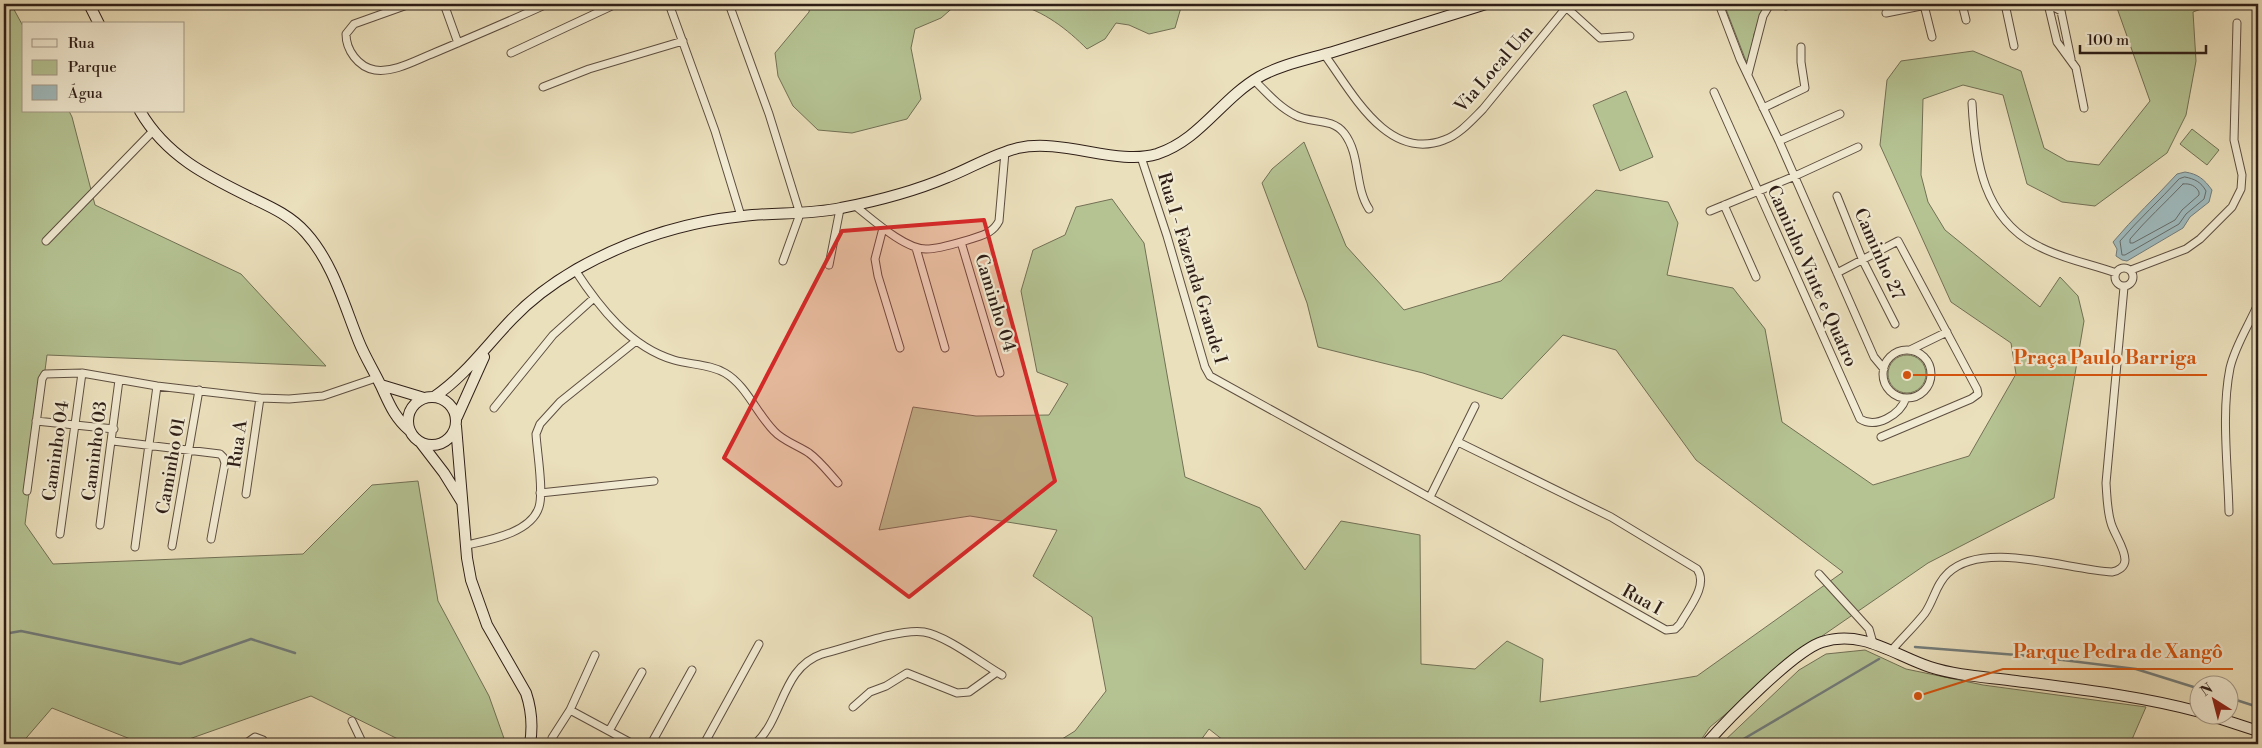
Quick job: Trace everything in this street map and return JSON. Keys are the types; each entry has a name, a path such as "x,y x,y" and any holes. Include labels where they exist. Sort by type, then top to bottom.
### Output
{"main road":[{"path":"89,4 98,22"},
{"path":"409,430 409,415 412,408 459,378 528,304 546,289 575,270 628,244 683,228 741,216 800,214 840,209 946,178 1005,152 1040,145 1141,157 1164,151 1185,140 1254,80 1276,69 1486,4"},
{"path":"141,112 153,131 178,157 195,169 282,213 306,233 317,248 336,283 360,344 391,410 421,443 444,473 463,504"},
{"path":"421,443 430,446 439,445 447,441 453,434 456,421 473,378 490,344"},
{"path":"379,382 449,403 456,421 466,544 471,580 487,625 526,693 530,706 533,730 530,744"},
{"path":"1706,744 1728,721 1808,648 1833,639 1852,638 1873,643 1930,667 1965,675 2162,702 2190,709"},
{"path":"2240,725 2258,731"}],"street":[{"path":"410,4 354,24 346,34 346,42 351,54 362,64 373,70 384,70 483,34 547,4"},
{"path":"444,4 458,43"},
{"path":"510,53 616,4"},
{"path":"669,4 715,131 741,216"},
{"path":"729,4 769,114 800,214 783,261"},
{"path":"1719,4 1740,59 1779,141 1874,357 1884,368 1886,385 1891,392 1906,398 1920,395 1927,388 1931,379 1931,369 1927,360 1920,354 1910,350"},
{"path":"1748,74 1763,16 1770,4"},
{"path":"1781,4 1786,6 1790,4"},
{"path":"1886,13 1928,4 1932,37"},
{"path":"1962,4 1966,20"},
{"path":"2005,4 2014,46"},
{"path":"2072,59 2057,42 2048,4 2056,6 2061,11 2084,108"},
{"path":"1568,6 1600,38 1630,36"},
{"name":"Via Local Um","path":"1324,54 1379,126 1397,139 1412,145 1428,144 1446,140 1468,124 1568,6"},
{"path":"2116,273 2123,268 2131,270 2186,249 2200,239 2232,207 2241,189 2242,175 2234,140 2237,23"},
{"path":"543,86 589,69 683,40"},
{"path":"1763,108 1804,90 1806,85 1801,62 1801,47"},
{"path":"1254,80 1281,107 1297,117 1337,125 1346,135 1355,155 1360,190 1369,209"},
{"name":"Caminho Vinte e Quatro","path":"1714,92 1860,419 1872,423 1886,419 1899,410 1906,398"},
{"path":"1972,103 1981,175 1988,194 1999,214 2018,234 2040,248 2116,273"},
{"path":"1779,141 1840,114"},
{"path":"46,241 153,131"},
{"path":"1710,211 1858,147"},
{"path":"854,205 883,228 916,248 932,249 988,233 996,227 999,221 1005,152"},
{"name":"Rua I - Fazenda Grande I","path":"1141,157 1207,372 1215,380 1325,440"},
{"name":"Caminho 27","path":"1838,196 1863,261 1895,324"},
{"path":"1724,206 1756,277"},
{"path":"829,265 840,209"},
{"path":"883,228 875,259 878,276 900,348"},
{"path":"1837,273 1898,241 1975,384 1978,394 1962,403 1882,437"},
{"name":"Caminho 04","path":"961,242 1000,373"},
{"path":"916,248 945,348"},
{"path":"575,270 594,298 636,341 661,356 710,367 727,374 747,395 775,433 811,454 838,483"},
{"path":"2124,286 2132,282 2134,276 2131,270"},
{"path":"2116,273 2116,282 2124,286"},
{"path":"1892,650 1926,611 1942,580 1949,572 1968,561 2005,558 2112,572 2118,571 2124,564 2125,558 2113,530 2108,512 2106,483 2124,286"},
{"path":"494,408 553,335 594,298"},
{"path":"2229,512 2227,411 2229,376 2235,352 2258,304"},
{"path":"1884,368 1891,357 1897,353 1910,350 1947,332"},
{"path":"466,544 503,536 529,520 539,508 540,493 536,434 540,424 560,402 636,341"},
{"path":"27,491 42,376 45,374 82,373 157,386 260,398 289,399 323,396 379,382"},
{"name":"Caminho 04","path":"60,534 82,373"},
{"name":"Caminho 03","path":"100,525 119,380"},
{"path":"136,547 157,386"},
{"name":"Caminho 01","path":"172,546 198,390"},
{"name":"Rua A","path":"246,494 260,398"},
{"path":"1430,497 1475,406"},
{"path":"36,421 114,429"},
{"name":"Rua I","path":"1325,440 1666,630 1675,629 1680,624 1702,584 1702,579 1697,569 1611,517 1458,442"},
{"path":"112,441 220,454 225,460 211,539"},
{"path":"540,493 654,481"},
{"path":"1819,574 1869,629 1873,643"},
{"path":"755,744 764,733 796,672 807,662 822,654 914,631 939,637 999,674 969,692 957,694 907,673 886,686 870,692 853,708"},
{"path":"704,744 759,644"},
{"path":"552,738 570,710 595,656"},
{"path":"651,744 692,670"},
{"path":"609,731 642,672"},
{"path":"570,710 633,744"},
{"path":"352,721 363,744"},
{"path":"246,744 255,737 263,740 266,744"}],"highlighted area":[{"path":"984,220 1055,481 909,597 724,458 842,231"}],"green space":[{"path":"4,4 11,4 22,24 22,112 70,112 95,205 241,274 326,366 47,355 25,524 53,564 303,554 372,485 418,481 438,601 489,696 506,744 408,744 311,696 175,744 143,744 52,708 21,744 4,744"},
{"path":"810,4 957,4 941,18 915,29 911,48 921,99 907,119 852,133 818,130 793,106 778,76 775,53 809,12"},
{"path":"1016,4 1182,4 1175,28 1149,34 1129,25 1116,23 1105,39 1087,49 1045,16"},
{"path":"1724,4 1767,4 1754,34 1750,61 1746,61"},
{"path":"2119,4 2215,4 2193,12 2196,61 2186,115 2167,153 2095,206 2062,202 2027,184 2003,95 1963,85 1923,99 1921,175 1928,202 1945,230 2040,307 2060,277 2078,296 2084,321 2054,498 1928,563 1809,645 1710,727 1698,744 1228,744 1209,729 1198,744 1054,744 1075,731 1106,691 1092,617 1033,576 1057,530 970,516 879,530 913,407 976,416 1049,415 1068,384 1037,372 1021,291 1033,250 1065,235 1076,207 1112,199 1144,243 1185,477 1260,508 1305,570 1341,521 1420,535 1421,664 1475,669 1507,641 1543,659 1540,702 1697,676 1843,572 1696,460 1616,350 1563,335 1502,399 1423,373 1318,347 1307,303 1262,183 1272,169 1304,142 1346,246 1404,310 1501,281 1596,190 1668,202 1678,223 1667,275 1733,288 1765,329 1782,422 1873,485 1969,456 2016,374 2011,343 1951,302 1880,145 1887,80 1901,61 1973,51 2021,71 2044,148 2067,161 2099,165 2150,101 2117,8"},
{"path":"1626,91 1653,157 1620,171 1593,105"},
{"path":"2192,129 2219,150 2207,165 2180,144"},
{"path":"1907,355 1921,360 1926,374 1921,388 1907,393 1893,388 1888,374 1893,360"},
{"path":"1865,650 1906,669 1983,685 2146,707 2130,744 1721,744 1799,670 1826,654"}],"water":[{"path":"2185,172 2194,174 2209,186 2212,190 2209,202 2190,217 2183,228 2127,261 2116,256 2117,249 2113,242 2177,174"}],"waterway":[{"path":"4,634 21,631 180,664 251,639 295,653"},
{"path":"1915,647 2030,656 2136,669 2190,686"},
{"path":"1735,744 1879,659"},
{"path":"2240,701 2258,707"}],"place":[{"name":"Praça Paulo Barriga","path":"1907,375"},
{"name":"Parque Pedra de Xangô","path":"1918,696"}]}
